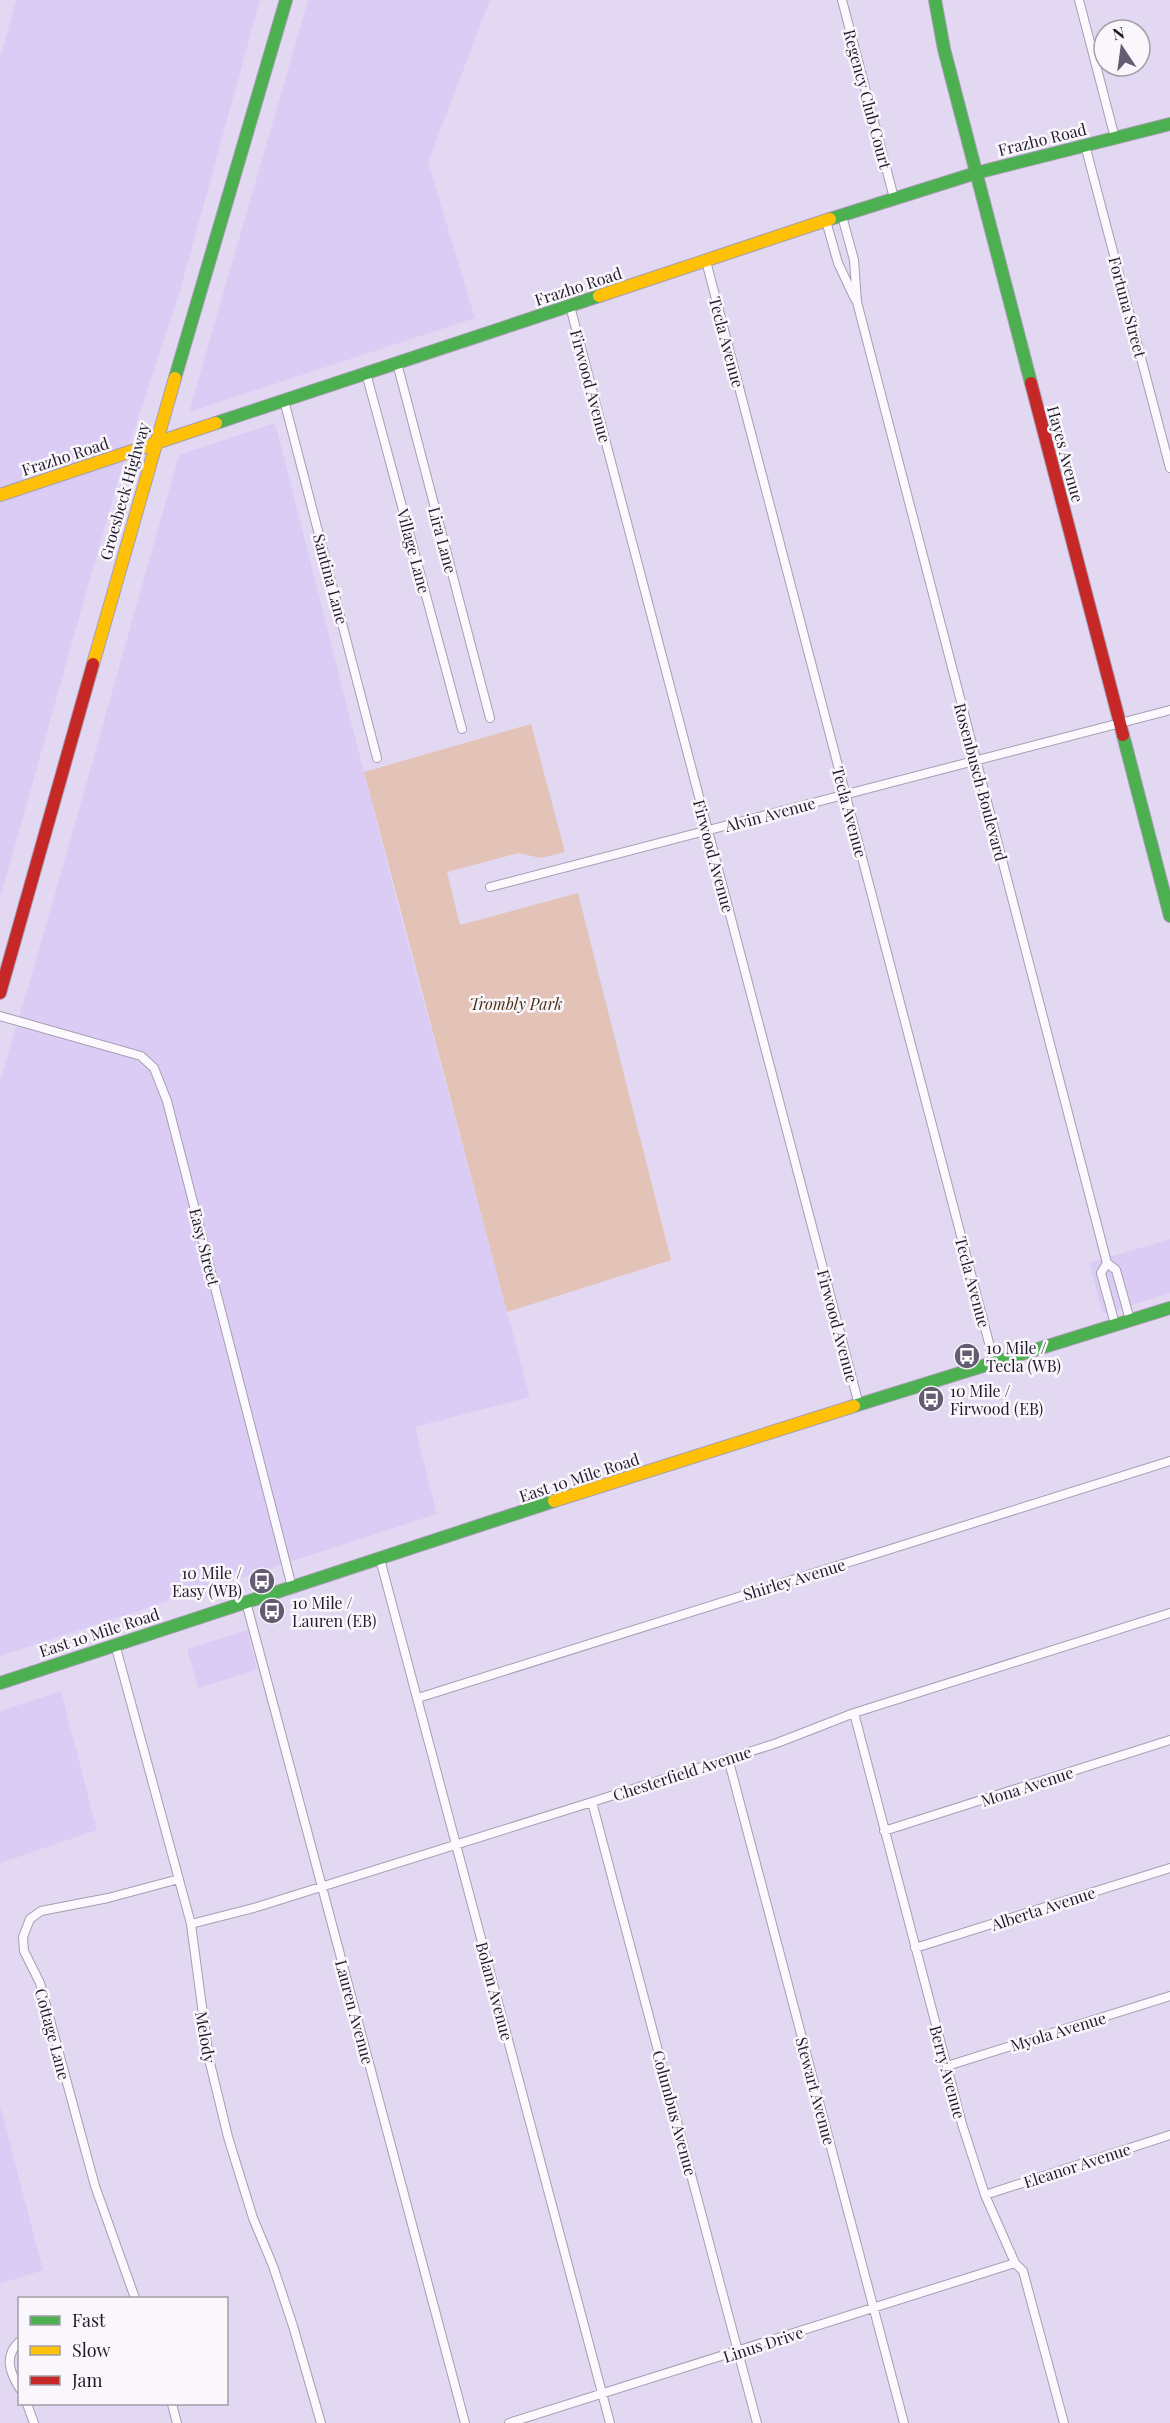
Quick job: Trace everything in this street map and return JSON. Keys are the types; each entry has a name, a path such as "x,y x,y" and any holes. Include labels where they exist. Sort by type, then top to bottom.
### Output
{"main road":[{"name":"Groesbeck Highway","path":"0,993 155,444 286,0"},
{"name":"Hayes Avenue","path":"935,0 944,49 975,173 1170,916"},
{"name":"Frazho Road","path":"0,495 894,198 975,173 1170,124"},
{"name":"East 10 Mile Road","path":"0,1683 859,1405 1170,1308"}],"street":[{"name":"Regency Club Court","path":"842,0 894,198"},
{"path":"1079,0 1115,138"},
{"name":"Fortuna Street","path":"1085,145 1170,468"},
{"name":"Rosenbusch Boulevard","path":"842,216 854,260 856,302 975,759 1107,1263 1116,1270 1130,1320"},
{"name":"Rosenbusch Boulevard","path":"826,221 837,264 856,302"},
{"name":"Tecla Avenue","path":"706,261 994,1362"},
{"name":"Firwood Avenue","path":"570,306 859,1405"},
{"name":"Lira Lane","path":"397,363 490,718"},
{"name":"Village Lane","path":"366,373 462,729"},
{"name":"Santina Lane","path":"284,400 377,758"},
{"name":"Alvin Avenue","path":"490,887 1170,710"},
{"name":"Easy Street","path":"0,1016 141,1056 154,1068 167,1101 193,1198 292,1587"},
{"name":"Rosenbusch Boulevard","path":"1107,1263 1101,1273 1115,1324"},
{"name":"Shirley Avenue","path":"418,1698 1170,1461"},
{"name":"Bolam Avenue","path":"380,1559 610,2423"},
{"name":"Lauren Avenue","path":"246,1602 465,2423"},
{"name":"Chesterfield Avenue","path":"191,1924 257,1907 592,1802 786,1739 854,1713 1170,1613"},
{"name":"Melody","path":"115,1644 191,1924 209,2059 228,2137 253,2218 294,2326 321,2423"},
{"name":"Berry Avenue","path":"854,1713 962,2124 985,2195 1015,2263 1023,2271 1064,2423"},
{"name":"Mona Avenue","path":"884,1831 1170,1740"},
{"name":"Stewart Avenue","path":"728,1758 904,2423"},
{"name":"Columbus Avenue","path":"592,1802 758,2423"},
{"name":"Alberta Avenue","path":"915,1948 1170,1868"},
{"name":"Cottage Lane","path":"135,2297 100,2205 40,1983 24,1951 23,1937 30,1918 41,1911 108,1898 179,1879"},
{"name":"Myola Avenue","path":"947,2066 1170,1996"},
{"name":"Eleanor Avenue","path":"985,2195 1170,2135"},
{"name":"Linus Drive","path":"510,2423 1015,2263"},
{"path":"18,2343 12,2349 9,2358 10,2372 18,2386"},
{"path":"28,2405 34,2423"},
{"path":"172,2405 177,2423"}],"shaded area":[{"path":"16,0 260,0 180,291 121,470 0,898 0,58"},
{"path":"308,0 490,0 428,162 475,318 189,412"},
{"path":"275,423 399,910 530,1397 415,1427 437,1514 0,1656 0,1081 179,455"},
{"path":"1170,1239 1170,1293 1103,1314 1089,1263"},
{"path":"248,1630 257,1670 198,1688 187,1649"},
{"path":"61,1691 97,1830 0,1863 0,1711"},
{"path":"0,2105 43,2270 0,2284"}],"green space":[{"name":"Trombly Park","path":"531,724 565,852 541,858 518,853 447,872 460,925 578,893 671,1260 507,1312 364,772"}],"traffic: fast":[{"path":"175,378 286,0"},
{"path":"935,0 944,49 1031,383"},
{"path":"830,219 976,173 1170,124"},
{"path":"216,423 599,296"},
{"path":"1123,735 1170,916"},
{"path":"854,1406 1170,1308"},
{"path":"0,1683 554,1501"}],"traffic: slow":[{"path":"599,296 830,219"},
{"path":"93,664 175,378"},
{"path":"0,495 216,423"},
{"path":"554,1501 854,1406"}],"traffic: jam":[{"path":"1031,383 1123,735"},
{"path":"0,993 93,664"}],"place":[{"name":"10 Mile / Tecla (WB)","path":"967,1356"},
{"name":"10 Mile / Firwood (EB)","path":"931,1399"},
{"name":"10 Mile / Easy (WB)","path":"262,1581"},
{"name":"10 Mile / Lauren (EB)","path":"272,1611"}]}
